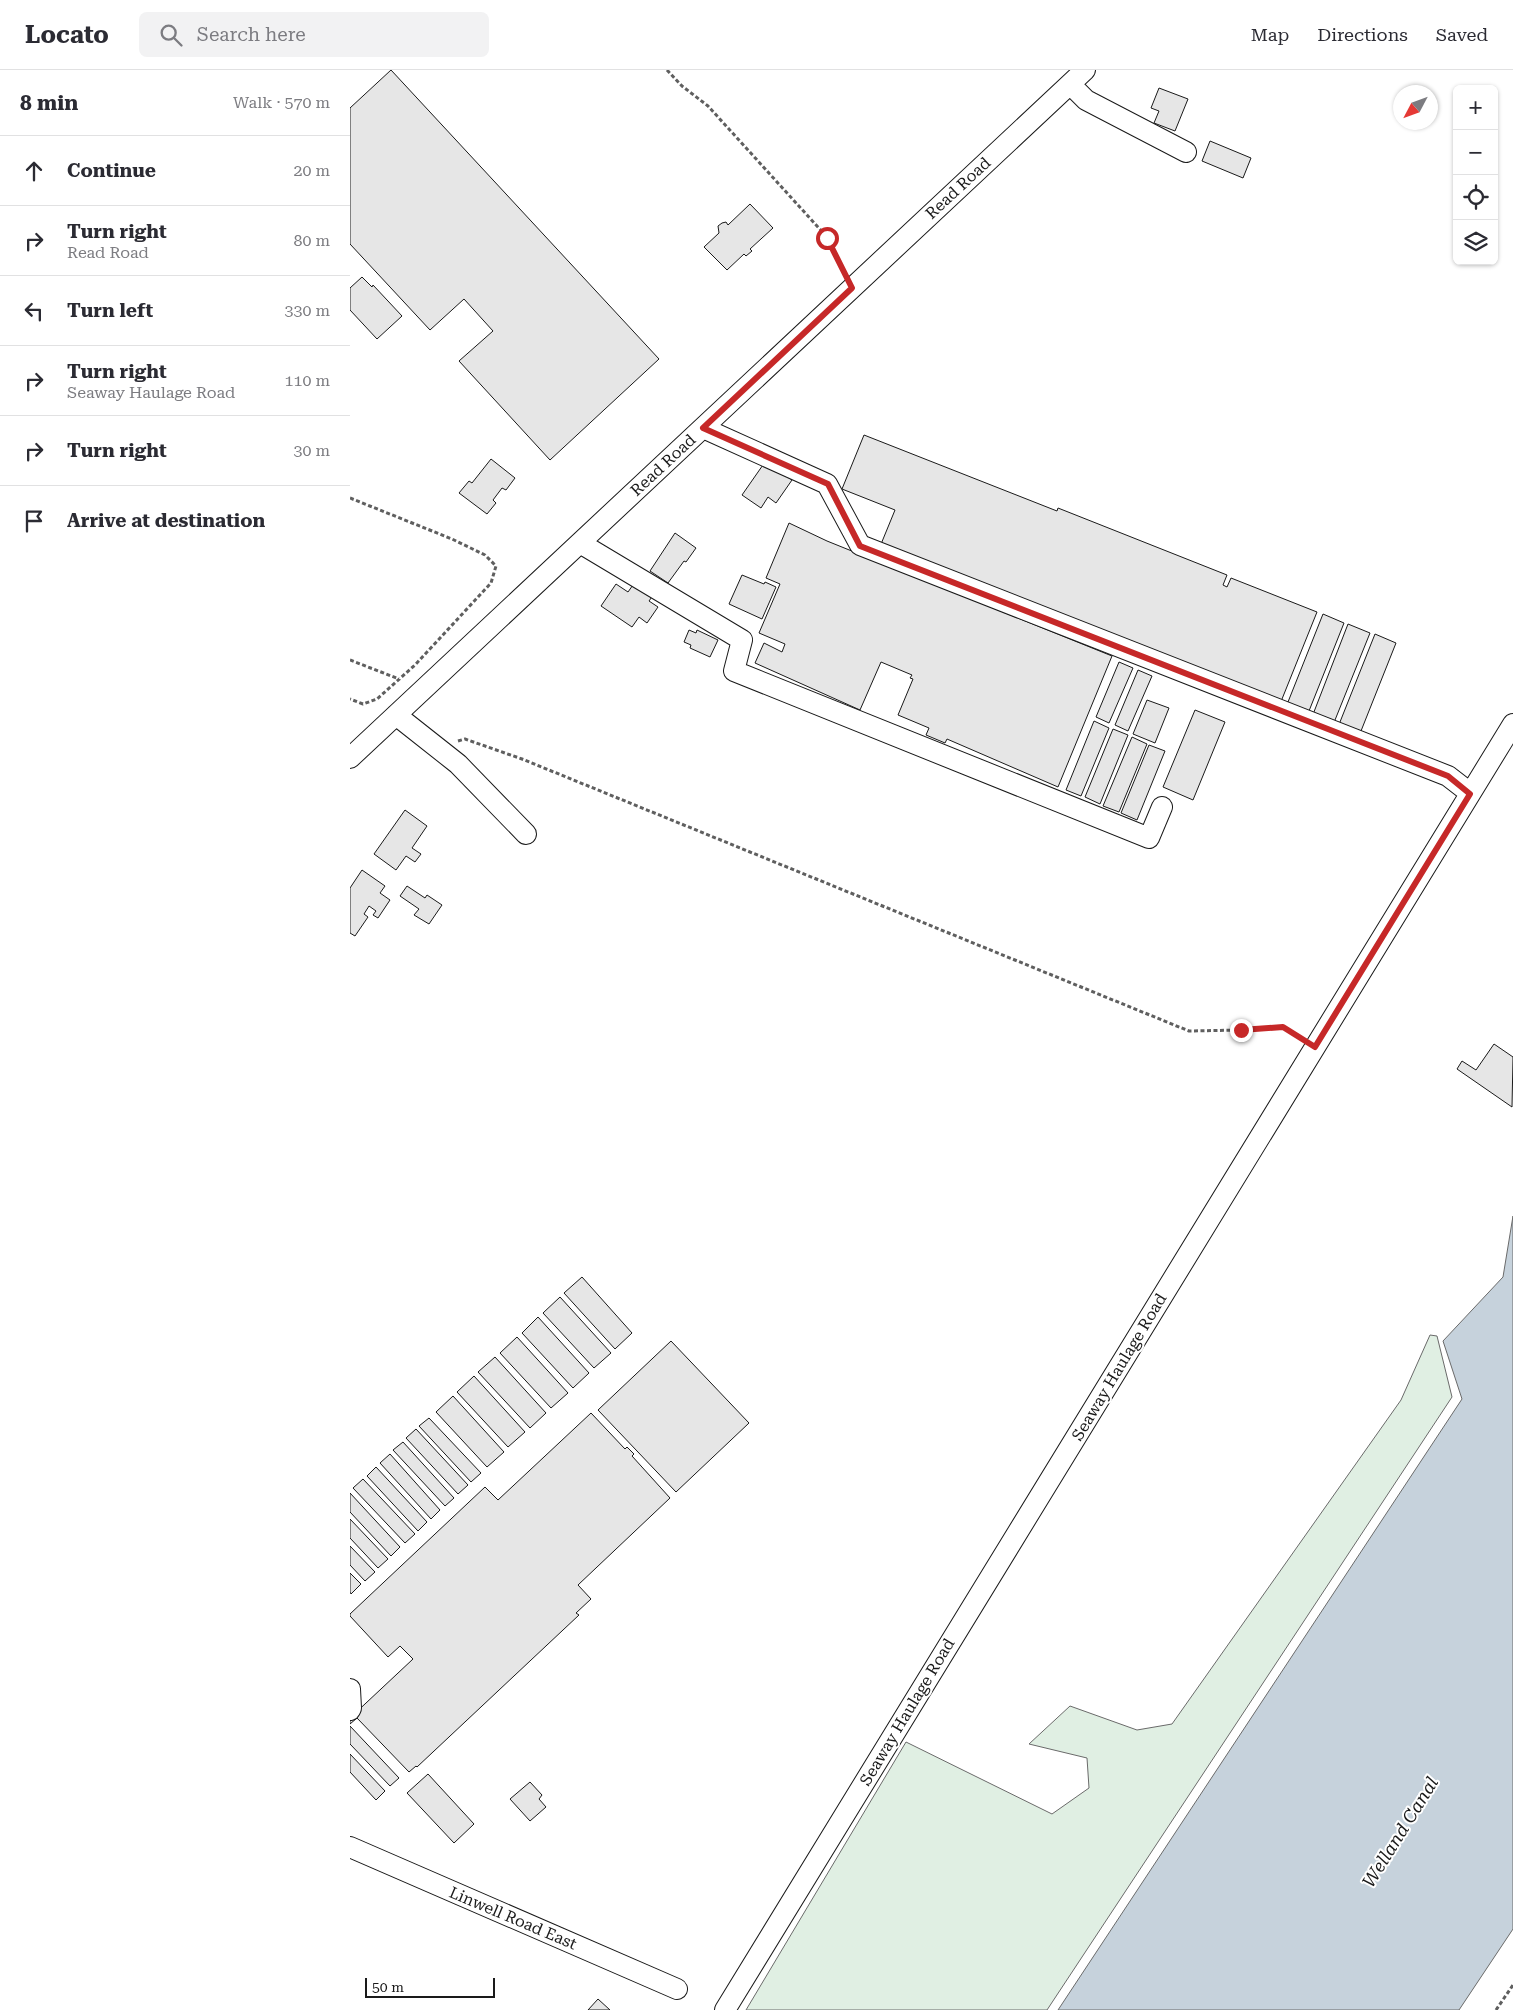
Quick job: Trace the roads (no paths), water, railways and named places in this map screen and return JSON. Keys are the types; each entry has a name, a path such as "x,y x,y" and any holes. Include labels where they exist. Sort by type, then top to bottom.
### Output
{"street":[{"name":"Read Road","path":"350,758 1085,70"},
{"path":"1070,84 1086,100 1186,152"},
{"path":"703,428 828,484 860,546 1448,776 1470,794"},
{"path":"580,543 742,640 734,671 1149,838 1162,807"},
{"path":"396,715 458,764 526,834"},
{"name":"Seaway Haulage Road","path":"726,2010 1513,724"},
{"path":"350,1689 350,1710"},
{"name":"Linwell Road East","path":"350,1847 676,1989"}],"water":[{"name":"Welland Canal","path":"1513,1216 1513,1929 1459,2010 1058,2010 1462,1399 1443,1341 1503,1277"}]}
